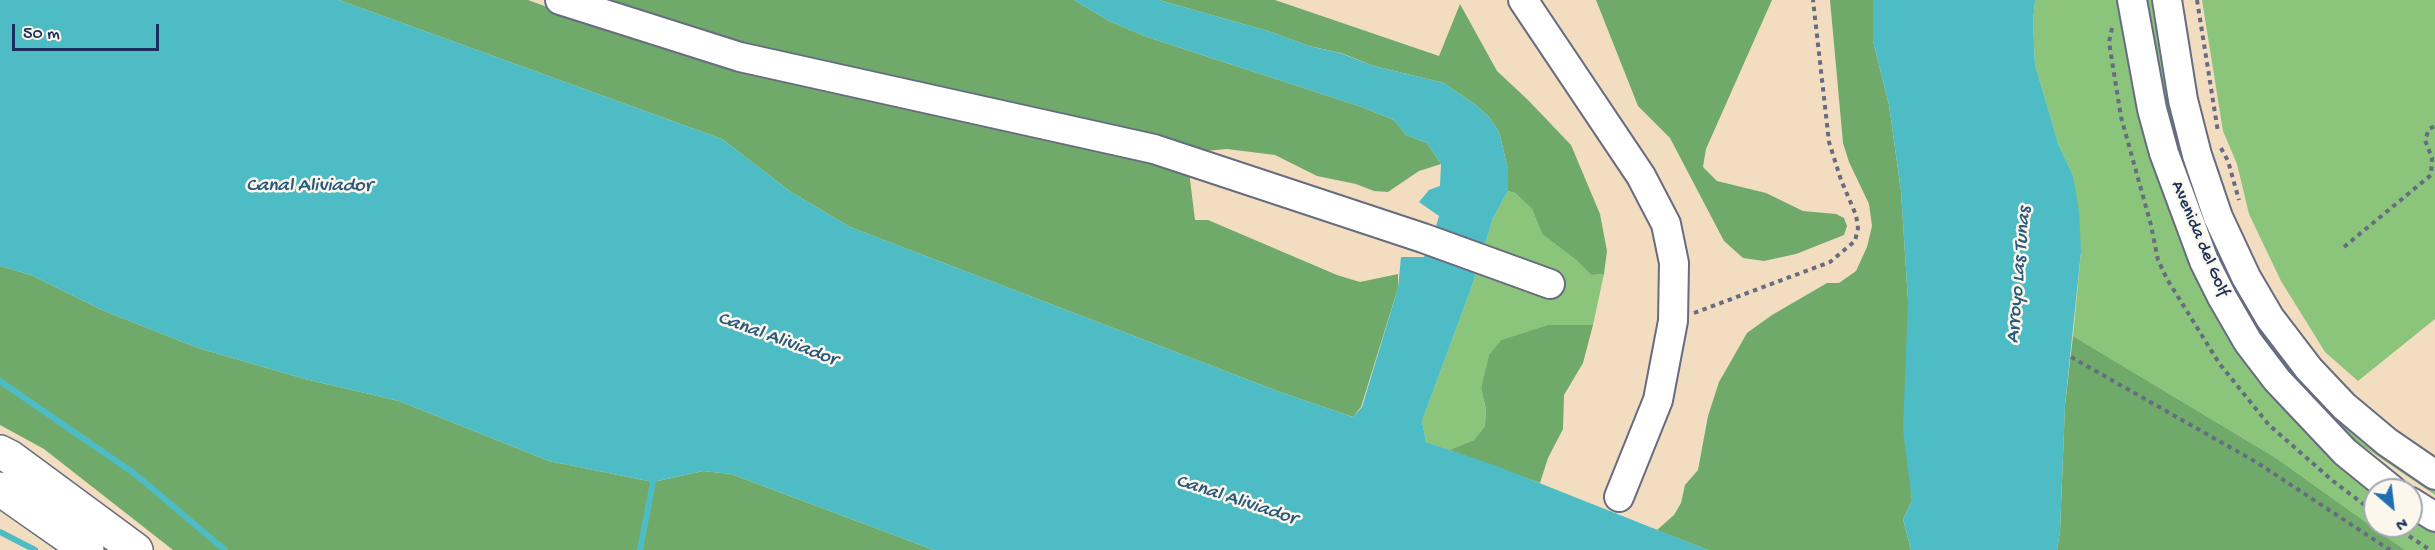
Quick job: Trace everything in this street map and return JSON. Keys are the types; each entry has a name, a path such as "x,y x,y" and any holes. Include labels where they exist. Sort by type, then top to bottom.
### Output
{"main road":[{"path":"0,452 136,550"},
{"path":"0,489 87,550"}],"street":[{"path":"560,0 740,57 1154,149 1423,238 1550,284"},
{"path":"1523,0 1641,176 1666,224 1674,263 1673,321 1658,400 1619,497"},
{"name":"Avenida del Golf","path":"2132,0 2152,108 2163,153 2204,261 2222,297 2248,342 2283,388 2345,452 2377,478"},
{"name":"Avenida del Golf","path":"2167,0 2183,100 2197,154 2218,217 2246,277 2277,326 2309,369 2344,406 2387,442 2435,475"},
{"path":"2171,30 2176,0"}],"path":[{"path":"1673,321 1830,262 1855,241 1858,228 1856,215 1841,180 1829,142 1813,0"},
{"path":"2197,0 2218,134"},
{"path":"2344,247 2432,175 2432,158 2425,140 2429,129 2435,126"},
{"path":"2220,145 2228,161 2240,203"},
{"path":"2071,357 2256,462 2390,550"},
{"path":"2412,538 2430,550"}],"green space":[{"path":"339,0 528,0 550,8 1189,171 1195,220 1208,220 1337,275 1360,282 1398,274 1398,288 1361,407 1353,417 1280,392 850,227 791,192 722,139"},
{"path":"588,0 1074,0 1109,21 1147,37 1362,107 1394,120 1406,135 1427,143 1441,164 1419,171 1388,192 1374,191 1356,184 1317,176 1275,155 1227,149 1205,151 735,46"},
{"path":"1159,0 1275,0 1439,56 1460,4 1497,71 1571,145 1600,214 1607,251 1604,274 1591,275 1576,260 1542,234 1532,209 1515,193 1508,191 1508,169 1499,132 1489,117 1476,105 1444,83 1374,66 1341,53 1309,46 1268,31"},
{"path":"1596,0 1772,0 1706,149 1703,167 1717,181 1766,193 1803,211 1836,214 1844,218 1847,226 1844,235 1796,254 1764,261 1743,258 1724,241 1670,138 1638,106"},
{"path":"1830,0 1873,0 1873,41 1889,105 1901,191 1908,300 1909,466 1912,501 1903,519 1911,550 1708,550 1657,530 1674,515 1681,503 1685,485 1698,470 1708,416 1719,382 1747,333 1772,315 1827,283 1839,283 1856,271 1867,247 1872,226 1869,204 1849,162 1843,143"},
{"path":"2035,0 2120,0 2197,267 2365,478 2363,478 2363,520 2276,458 2073,336 2081,252 2073,175 2059,146 2035,65 2033,23"},
{"path":"2147,0 2151,0 2165,76 2234,270 2435,483 2435,495 2423,487 2423,478 2410,478 2354,440 2315,403 2264,339 2227,276 2196,210 2153,79 2153,27"},
{"path":"2202,0 2435,0 2435,319 2358,381 2325,352 2281,281 2249,214 2237,164 2223,131"},
{"path":"1508,191 1515,193 1532,209 1542,234 1576,260 1591,275 1604,274 1593,325 1547,325 1501,340 1489,356 1481,388 1486,409 1485,426 1474,440 1449,450 1426,442 1422,421 1472,286 1493,218"},
{"path":"0,266 31,275 102,310 198,348 305,379 399,401 549,461 653,482 703,471 731,474 934,550 173,550 44,449 0,425"},
{"path":"1547,325 1593,325 1583,363 1564,395 1563,429 1548,458 1540,483 1449,450 1474,440 1485,426 1486,409 1481,388 1489,355 1501,340"},
{"path":"2073,336 2276,458 2363,520 2363,538 2388,538 2405,550 2057,550 2060,531 2065,405"},
{"path":"2423,516 2435,524 2435,550 2405,550 2388,538 2423,538"}],"water":[{"name":"Canal Aliviador","path":"0,0 339,0 722,139 791,192 850,227 1280,392 1353,417 1362,407 1398,288 1401,257 1424,257 1439,216 1419,202 1429,190 1440,186 1441,164 1427,143 1406,135 1394,120 1362,107 1147,37 1109,21 1074,0 1159,0 1268,31 1309,46 1340,53 1374,66 1444,83 1476,105 1489,117 1499,132 1508,169 1508,191 1493,218 1472,286 1422,421 1426,442 1494,465 1708,550 934,550 731,474 703,471 653,482 549,461 399,401 305,379 198,348 102,310 31,275 0,266"},
{"name":"Arroyo Las Tunas","path":"1873,0 2035,0 2033,23 2035,65 2059,146 2073,175 2079,212 2081,252 2065,405 2060,531 2057,550 1911,550 1903,519 1912,501 1903,430 1908,300 1901,191 1889,105 1873,41"}],"waterway":[{"path":"0,381 135,474 225,550"},
{"path":"640,550 653,482"},
{"path":"0,532 35,550"}]}
